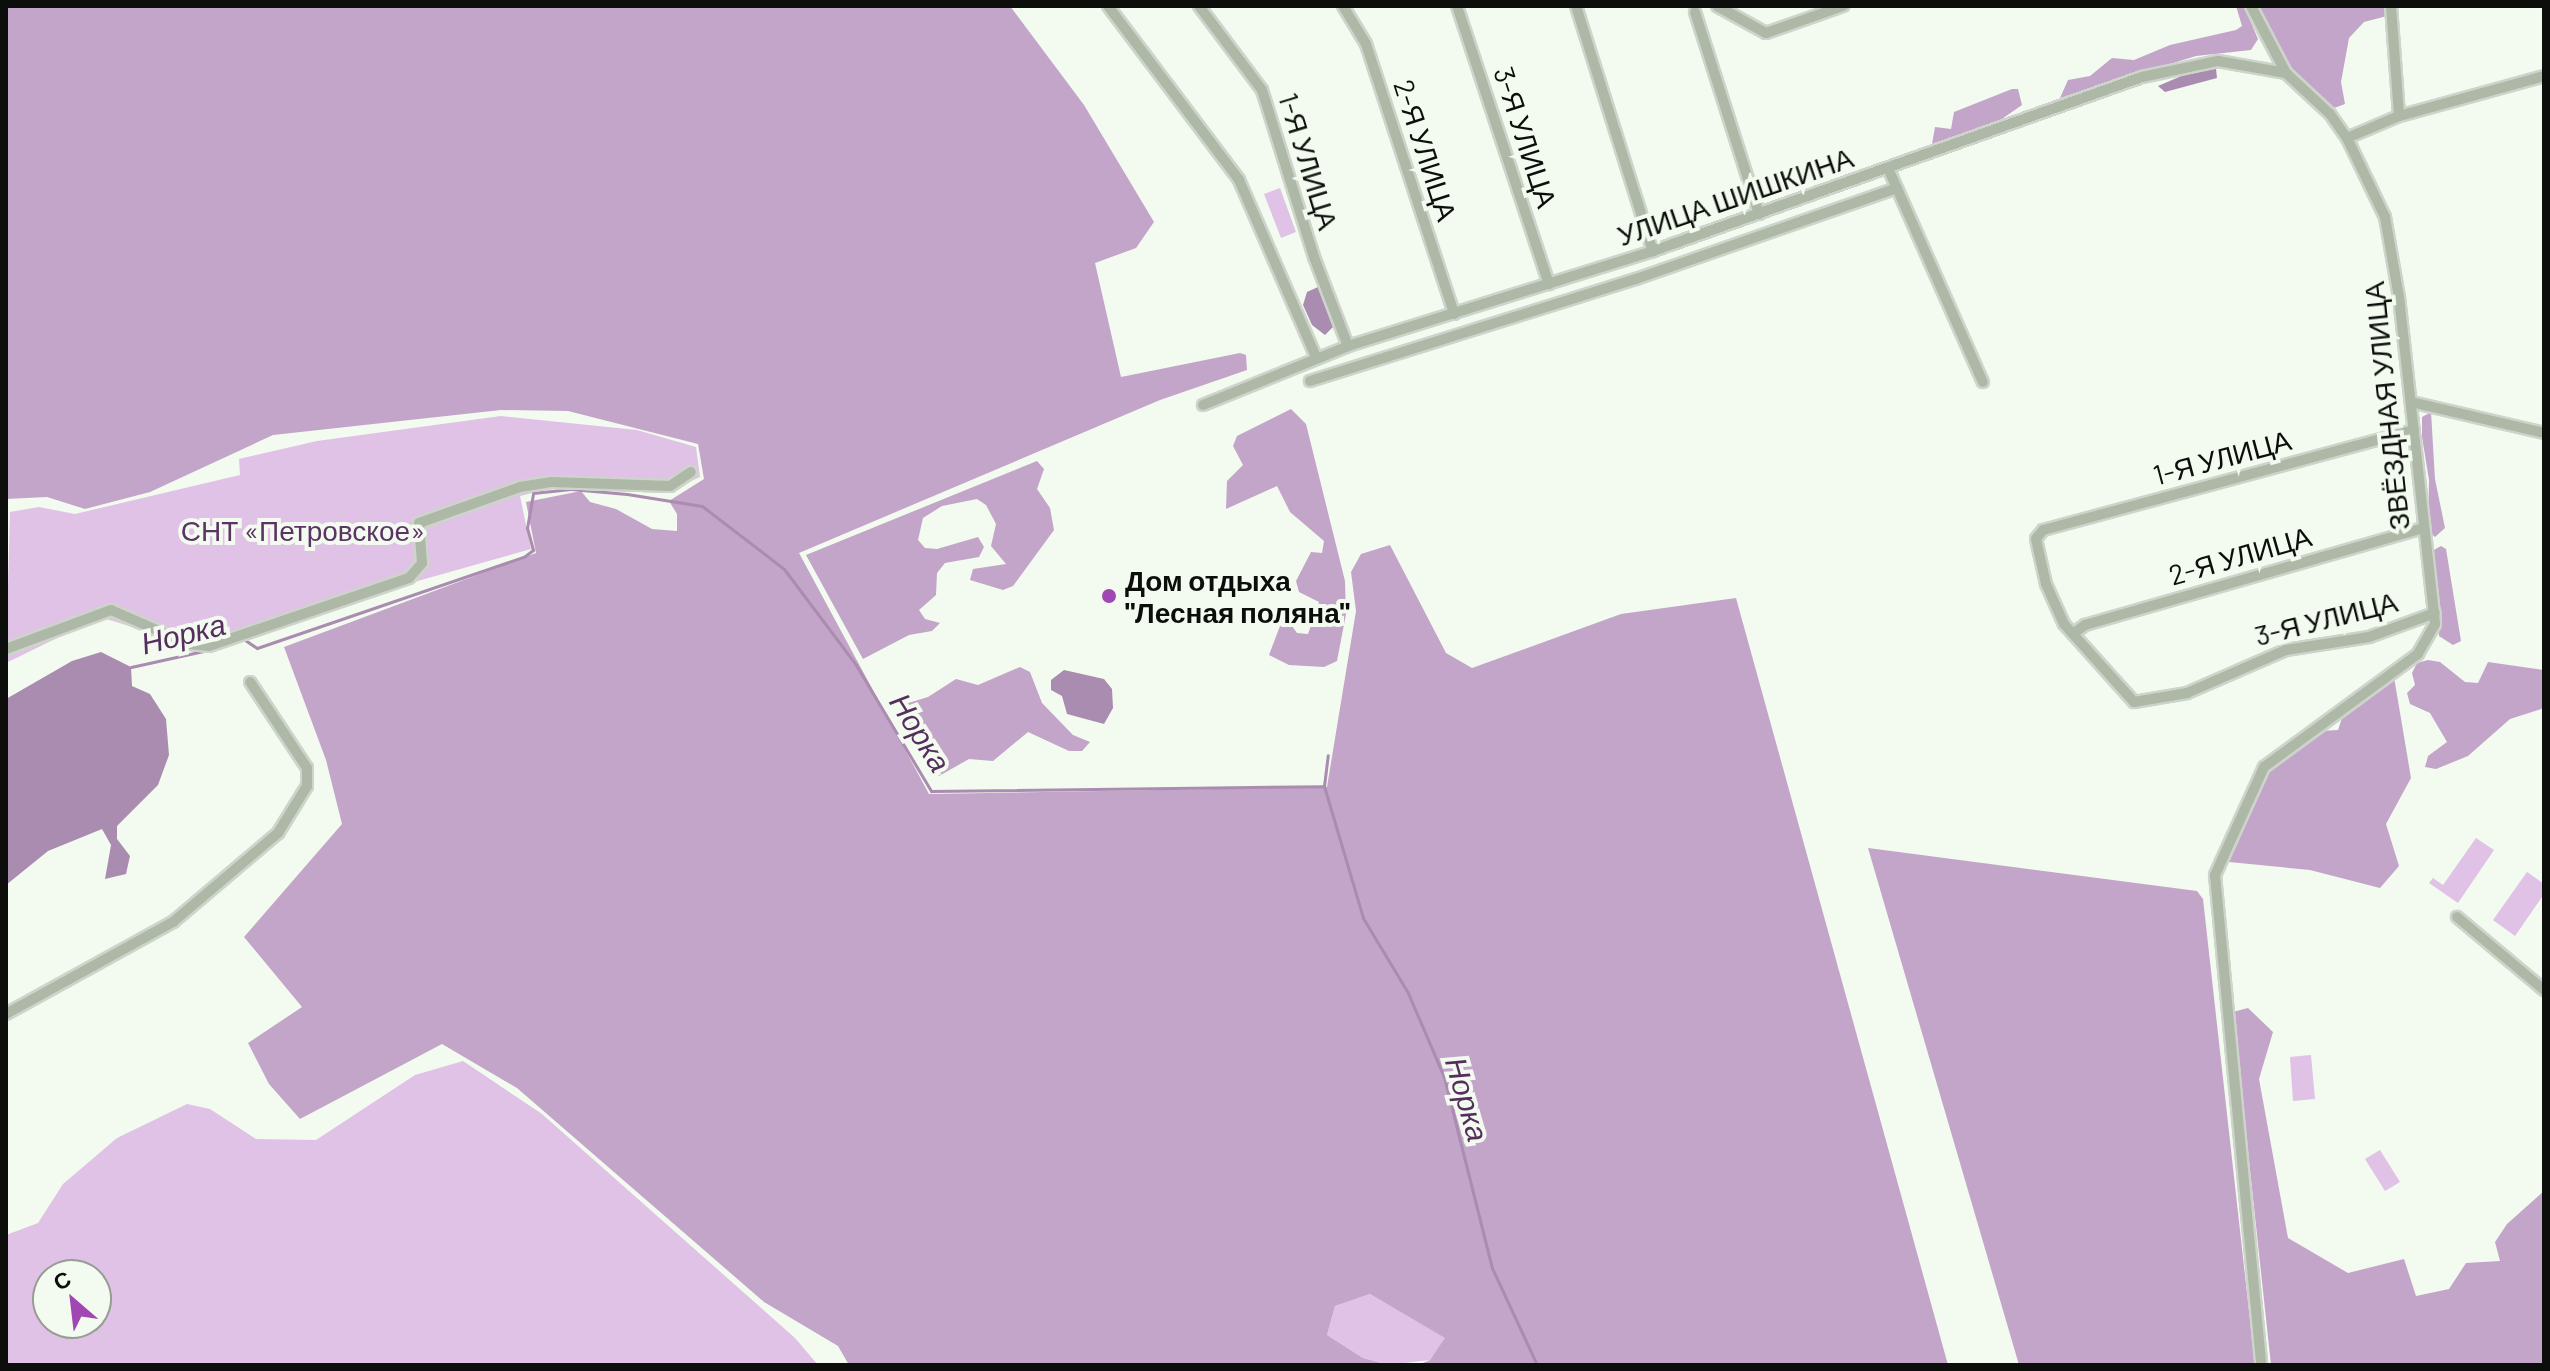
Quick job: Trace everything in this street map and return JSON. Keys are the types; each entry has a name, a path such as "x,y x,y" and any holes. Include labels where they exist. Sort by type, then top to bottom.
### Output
{"street":[{"path":"1108,6 1239,180 1316,357"},
{"name":"1-Я УЛИЦА","path":"1199,6 1262,90 1314,257 1348,346"},
{"name":"2-Я УЛИЦА","path":"1343,6 1366,44 1454,314"},
{"name":"3-Я УЛИЦА","path":"1457,6 1549,284"},
{"path":"1576,6 1653,251"},
{"path":"1717,6 1766,33 1843,6"},
{"path":"2251,6 2286,73"},
{"path":"2391,6 2399,116"},
{"path":"1695,12 1759,214"},
{"name":"УЛИЦА ШИШКИНА","path":"1203,405 1316,357 1653,251 2189,65 2237,62 2286,73"},
{"name":"ЗВЁЗДНАЯ УЛИЦА","path":"2261,1365 2215,875 2259,774 2329,718 2418,654 2432,635 2435,613 2392,241 2374,190 2347,138 2330,114 2286,73"},
{"path":"2347,138 2399,116 2544,76"},
{"path":"1888,168 1983,382"},
{"path":"1310,381 1636,279 1897,188"},
{"path":"2411,402 2544,433"},
{"name":"1-Я УЛИЦА","path":"2074,633 2060,617 2046,584 2036,539 2043,530 2414,430"},
{"path":"6,649 111,610 189,644 209,646 409,578 422,563 419,523 520,487 551,482 670,486 691,472"},
{"name":"2-Я УЛИЦА","path":"2074,633 2085,625 2423,528"},
{"name":"3-Я УЛИЦА","path":"2074,633 2120,690 2141,703 2187,693 2286,650 2369,637 2435,613"},
{"path":"6,1014 173,922 278,833 307,786 307,768 250,682"},
{"path":"2457,917 2544,990"}],"green space":[{"path":"1280,188 1296,232 1281,238 1264,194"},
{"name":"СНТ «Петровское»","path":"501,416 637,430 696,447 700,477 669,491 556,487 520,496 531,549 400,586 213,649 164,650 139,629 100,617 6,663 10,512 39,507 75,514 240,475 239,459 317,441"},
{"path":"2476,838 2494,850 2458,903 2429,883 2433,878 2443,885"},
{"path":"2527,872 2544,884 2544,894 2515,936 2493,920"},
{"path":"2311,1055 2315,1099 2293,1101 2290,1057"},
{"path":"463,1061 542,1114 795,1338 818,1365 6,1365 6,1235 38,1223 63,1184 117,1138 187,1104 210,1109 256,1139 316,1140 415,1075"},
{"path":"2380,1150 2400,1182 2385,1191 2365,1159"},
{"path":"1370,1294 1446,1338 1430,1360 1388,1365 1363,1358 1327,1335 1335,1306"}],"shaded area":[{"path":"6,6 1010,6 1084,105 1154,222 1136,248 1095,263 1121,377 1240,353 1246,355 1247,370 1160,400 799,553 929,794 1327,787 1356,611 1351,572 1361,554 1390,545 1446,653 1472,668 1621,614 1736,598 1948,1365 1418,1365 1430,1360 1445,1338 1370,1294 1335,1306 1327,1335 1363,1358 1388,1365 849,1365 838,1346 764,1302 517,1088 442,1044 300,1119 269,1084 248,1043 302,1007 244,937 342,824 326,760 284,647 536,553 526,502 581,491 590,502 616,509 652,529 677,531 677,514 669,501 704,479 698,444 568,411 501,410 273,435 150,492 85,509 47,497 6,499"},
{"path":"2236,6 2244,6 2258,39 2251,50 2196,56 2060,98 2068,80 2090,76 2112,58 2134,60 2170,45 2236,30 2242,26"},
{"path":"2258,6 2388,6 2387,16 2364,22 2349,38 2341,82 2345,104 2334,108 2291,69"},
{"path":"2216,69 2217,78 2165,92 2158,86 2193,71"},
{"path":"2018,89 2022,105 1999,121 1943,145 1932,144 1935,127 1951,129 1954,112"},
{"path":"1318,287 1334,326 1325,335 1312,325 1303,305 1307,292"},
{"path":"1291,409 1306,424 1345,581 1346,614 1337,661 1324,667 1289,665 1269,655 1280,626 1290,623 1297,633 1308,634 1319,602 1299,592 1296,581 1311,552 1322,553 1324,541 1290,512 1277,486 1226,509 1227,481 1243,465 1233,446 1237,436"},
{"path":"2431,412 2435,479 2445,528 2435,537 2428,531 2429,480 2422,437 2422,417"},
{"path":"1037,461 1044,469 1037,489 1050,508 1054,530 1013,586 1003,590 970,580 973,569 1006,564 991,546 996,524 986,505 977,499 942,506 923,518 918,540 925,548 937,549 978,537 984,547 979,557 945,563 937,573 936,595 919,610 925,619 940,623 932,631 909,635 863,659 806,555"},
{"path":"2441,546 2446,549 2461,641 2453,645 2439,636 2432,551"},
{"path":"101,652 131,667 132,686 150,694 166,719 169,755 158,785 117,826 117,839 130,856 126,874 105,879 111,845 102,829 48,851 6,885 6,699 72,661"},
{"path":"2428,660 2440,662 2465,682 2478,683 2488,662 2544,670 2544,708 2510,719 2468,756 2436,769 2425,767 2428,756 2447,742 2430,713 2410,704 2407,693 2415,685 2412,673 2417,663"},
{"path":"1020,667 1030,672 1042,703 1073,735 1090,742 1082,751 1069,751 1028,732 993,761 969,759 939,776 929,770 898,713 905,704 928,697 956,679 978,685"},
{"path":"1064,670 1104,679 1112,689 1113,708 1104,724 1067,714 1062,696 1051,690 1051,680"},
{"path":"2394,677 2411,778 2386,824 2399,866 2380,888 2310,870 2229,862 2245,811 2272,765 2321,731 2338,730 2343,715"},
{"path":"1868,848 2197,891 2203,899 2255,1365 2019,1365"},
{"path":"2248,1008 2273,1032 2259,1079 2288,1238 2348,1273 2404,1259 2416,1296 2449,1289 2466,1263 2500,1261 2495,1242 2507,1224 2544,1191 2544,1365 2271,1365 2233,1012"}],"waterway":[{"name":"Норка","path":"242,638 257,648 525,556 533,550 527,528 533,493 571,489 627,494 702,506 784,569 856,665 931,791 1324,786 1363,918 1408,993 1444,1077 1492,1268 1537,1365"},
{"name":"Норка","path":"131,667 217,648"},
{"path":"1324,786 1328,755"},
{"name":"Норка","path":"2393,1365 2404,1365"}],"place":[{"name":"Дом отдыха \"Лесная поляна\"","path":"1109,596"}]}
